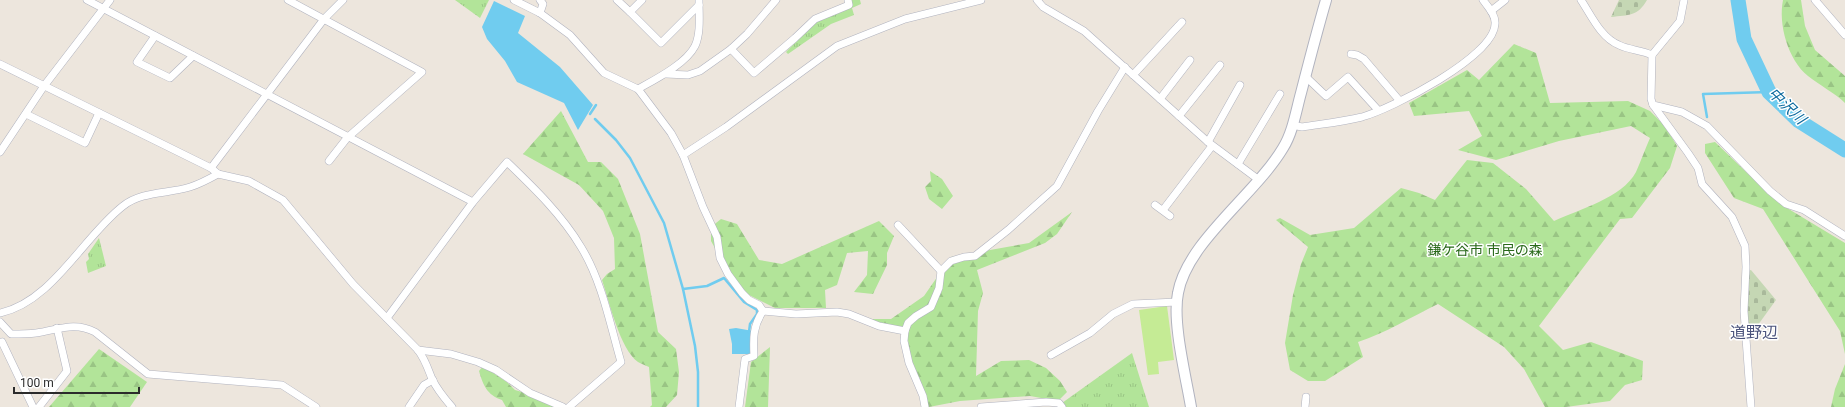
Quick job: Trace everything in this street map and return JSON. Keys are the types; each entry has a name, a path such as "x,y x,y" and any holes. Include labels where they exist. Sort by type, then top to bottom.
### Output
{"street":[{"path":"87,0 266,96 473,202"},
{"path":"0,152 44,86 110,0"},
{"path":"288,0 422,72 347,138 329,161"},
{"path":"211,168 324,19 344,0"},
{"path":"514,0 540,13 570,35 604,72 638,89 672,133 683,155 703,207 717,237 720,258 728,274 742,293 749,300 759,305 763,311"},
{"path":"540,0 543,4 540,13"},
{"path":"617,0 661,43 699,2"},
{"path":"630,12 642,0"},
{"path":"666,74 688,75 700,71 731,49 747,34 776,0"},
{"path":"731,49 754,72 795,38 815,19 849,5 848,0"},
{"path":"683,155 726,127 837,46 905,19 980,0"},
{"path":"1037,0 1043,7 1084,31 1210,144 1259,180"},
{"path":"1191,407 1177,321 1177,294 1185,271 1200,248 1259,180 1284,147 1292,125 1326,0"},
{"path":"1292,125 1302,127 1362,117 1455,71 1480,50 1492,34 1495,24 1491,11 1483,0"},
{"path":"1491,11 1505,0"},
{"path":"1581,0 1602,32 1610,40 1618,45 1652,56"},
{"path":"1684,0 1680,21 1652,56 1651,99 1653,105 1692,158 1698,168 1702,184 1732,217 1745,246 1746,267 1744,311 1752,407"},
{"path":"1815,0 1845,35"},
{"path":"638,89 666,74 695,47 699,29 699,2"},
{"path":"1133,74 1182,22"},
{"path":"156,36 138,62 170,78 193,56"},
{"path":"1351,54 1358,55 1364,59 1399,100"},
{"path":"1160,99 1190,60"},
{"path":"0,64 211,168 218,174 249,181 283,200 353,284 418,350 424,358 433,380 446,401 452,407"},
{"path":"1179,116 1220,65"},
{"path":"925,407 923,396 909,363 904,341 908,322 931,307 939,288 941,271 951,261 964,257 975,256 1008,230 1057,186 1098,111 1125,67"},
{"path":"1305,76 1326,96 1348,76 1378,110"},
{"path":"1162,210 1210,144 1240,85"},
{"path":"1238,164 1280,94"},
{"path":"1653,105 1682,112 1707,126 1770,191 1786,204 1804,210 1845,236"},
{"path":"26,114 85,143 99,113"},
{"path":"388,318 473,202 507,162 534,188 568,227 582,247 601,290 621,362 569,407"},
{"path":"0,313 20,307 33,298 55,278 105,223 123,206 145,195 190,187 218,174"},
{"path":"1155,205 1170,216"},
{"path":"898,225 941,271"},
{"path":"1051,355 1090,333 1113,314 1134,304 1177,302"},
{"path":"763,311 796,314 837,312 849,314 879,326 905,331"},
{"path":"739,407 744,359 754,356 753,335 757,321 763,311"},
{"path":"0,322 11,334"},
{"path":"33,407 1,342 11,334 36,333 70,325 87,328 95,332 148,374 282,385 316,407"},
{"path":"39,407 67,371 57,328"},
{"path":"418,350 451,354 478,362 496,370 530,393 563,407"},
{"path":"409,407 424,385 433,380"},
{"path":"1305,407 1306,397"},
{"path":"981,407 1046,402 1059,403 1062,407"}],"green space":[{"path":"455,0 489,0 480,18"},
{"path":"851,0 860,0 861,4 852,8 854,15 831,24 788,54 786,52 815,22 852,7"},
{"path":"1619,0 1647,0 1640,9 1632,14 1611,17"},
{"path":"1783,0 1801,0 1805,26 1815,50 1845,76 1845,103 1808,76 1795,61 1783,30"},
{"name":"鎌ケ谷市 市民の森","path":"1514,44 1536,53 1550,103 1628,101 1650,111 1665,126 1677,146 1670,168 1632,218 1620,219 1539,326 1563,350 1591,342 1643,361 1642,380 1625,385 1610,401 1566,407 1545,407 1524,369 1504,347 1438,304 1358,342 1363,357 1325,381 1308,381 1290,370 1285,343 1293,295 1301,264 1308,247 1276,220 1280,218 1310,235 1354,228 1401,188 1419,193 1435,200 1467,160 1493,163 1526,189 1554,221 1600,202 1621,189 1630,181 1636,172 1650,138 1631,126 1559,141 1496,160 1458,150 1482,136 1469,111 1414,116 1409,103 1467,70 1479,80"},
{"path":"561,111 588,162 601,162 618,179 640,234 658,332 676,349 679,372 677,395 666,407 650,407 652,405 649,367 638,362 632,356 621,336 612,312 602,280 607,274 615,269 614,238 603,211 579,185 523,154"},
{"path":"1715,142 1765,190 1787,208 1845,243 1845,354 1840,331 1763,209 1734,198 1705,153 1705,144"},
{"path":"930,171 942,179 953,196 942,209 929,199 925,187 931,181"},
{"path":"1072,212 1057,234 1045,243 977,270 983,293 978,311 976,376 1001,361 1029,360 1046,368 1060,381 1067,392 1058,401 1030,396 960,401 929,407 910,356 907,332 869,319 891,319 924,296 951,257 1029,243"},
{"path":"721,219 737,224 759,260 782,264 879,221 894,236 887,253 887,265 873,294 854,292 867,275 868,251 847,253 837,285 825,290 826,308 775,308 747,294 729,273 711,241 711,227"},
{"path":"99,238 106,266 88,273 86,262 89,259 88,254"},
{"path":"1751,270 1776,300 1750,336 1745,309 1747,271"},
{"path":"1167,306 1174,360 1158,362 1159,374 1148,375 1139,310"},
{"path":"770,347 768,407 745,407 751,362"},
{"path":"99,349 147,382 130,407 49,407"},
{"path":"1132,353 1149,407 1066,407 1062,403"},
{"path":"1845,364 1845,407 1831,407 1835,389"},
{"path":"483,366 507,382 515,390 555,407 506,407 502,400 486,389 479,371"}],"water":[{"path":"494,1 525,16 518,33 560,67 593,105 578,130 564,103 517,82 505,61 487,39 482,27"},
{"path":"736,328 753,331 752,354 732,354 729,329"}],"waterway":[{"name":"中沢川","path":"1738,0 1744,39 1769,92 1799,121 1845,150"},
{"path":"1707,117 1703,94 1769,92"},
{"path":"590,114 596,105"},
{"path":"595,119 616,140 630,158 664,223 683,289 695,346 698,372 698,407"},
{"path":"683,289 707,286 724,278 744,302 757,310 757,314 750,324 749,332"}],"district":[{"name":"道野辺","path":"1754,332"}]}
